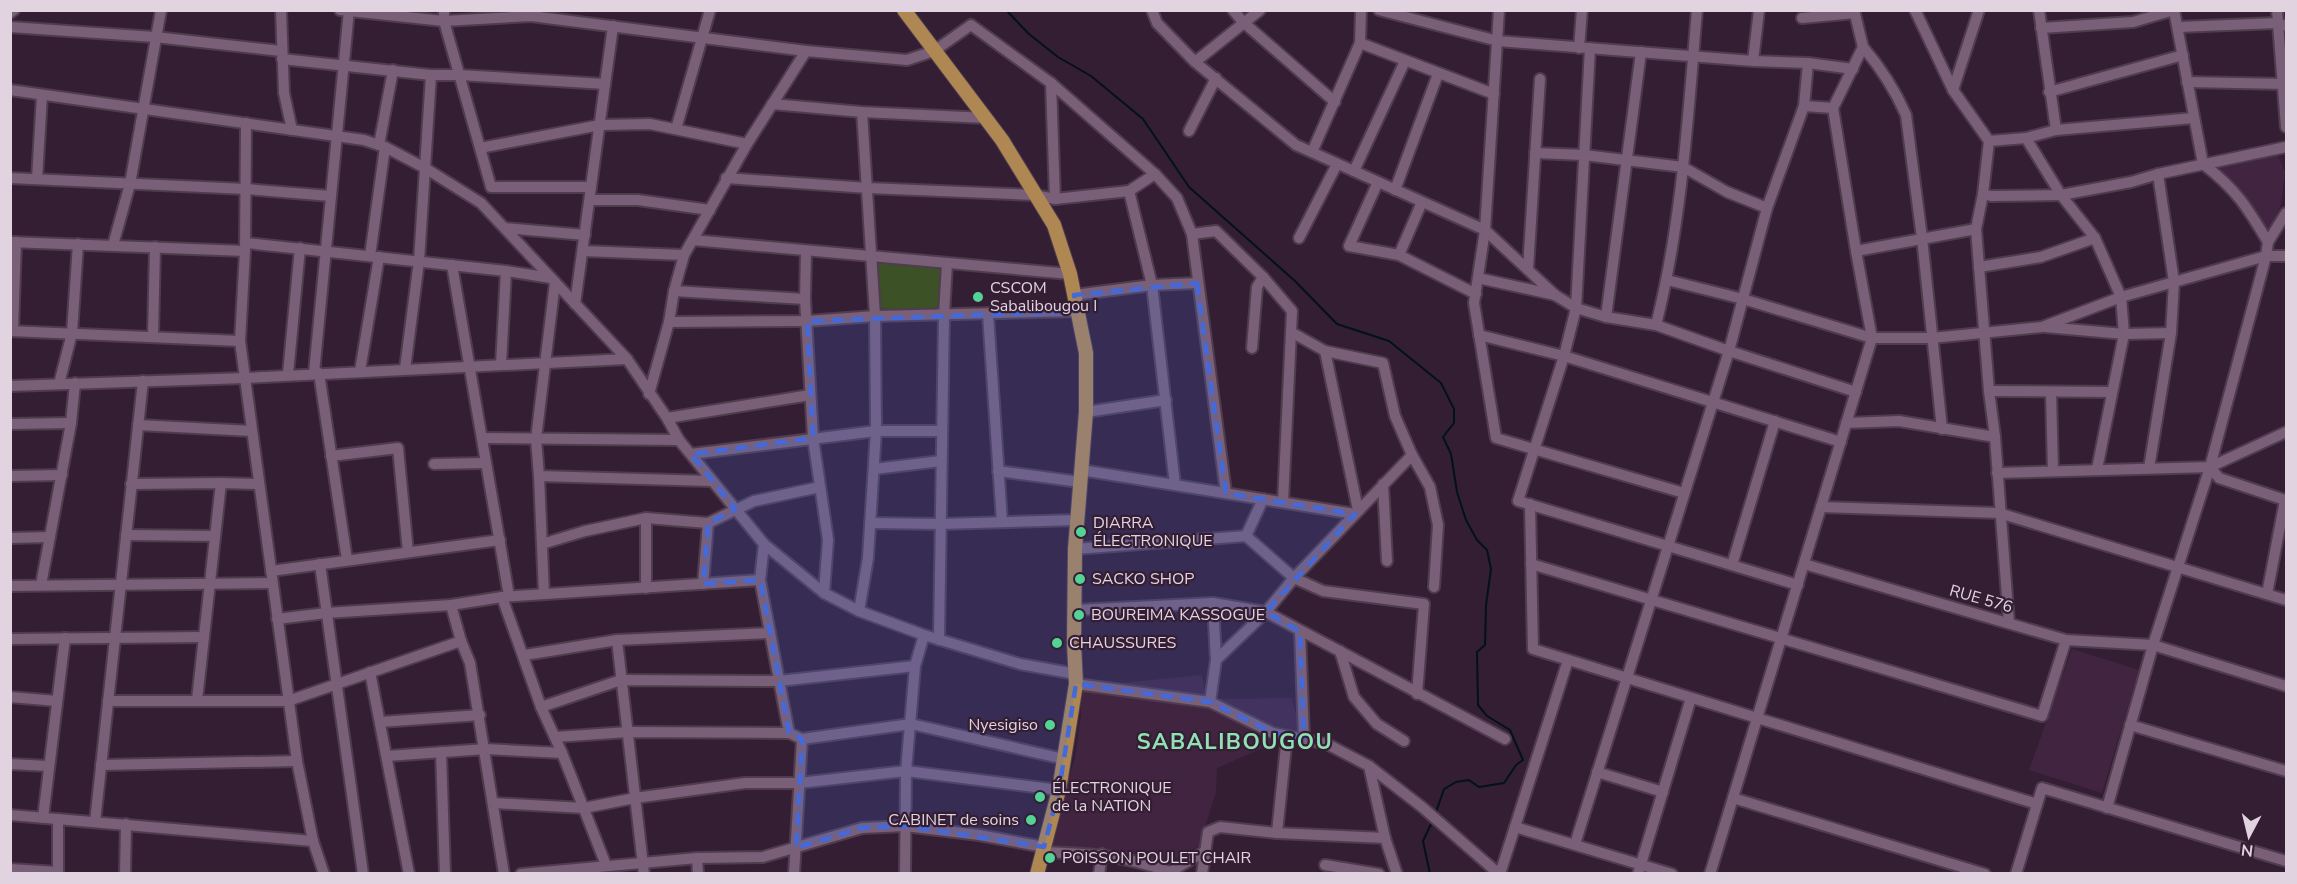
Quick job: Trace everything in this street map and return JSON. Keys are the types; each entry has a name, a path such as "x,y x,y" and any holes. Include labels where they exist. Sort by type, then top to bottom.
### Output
{"main road":[{"path":"904,10 986,118 1054,225 1070,274 1086,353 1086,412 1075,549 1076,679 1059,790 1037,873"}],"street":[{"path":"10,13 14,10"},
{"path":"113,245 130,184 161,10"},
{"path":"281,10 284,93 292,130"},
{"path":"676,129 710,10"},
{"path":"1152,10 1157,23 1195,62 1296,145 1485,230 1555,295 1576,308 1606,317 1656,325 1856,392"},
{"path":"1233,10 1243,22 1335,102"},
{"path":"1195,62 1260,10"},
{"path":"1312,152 1360,43 1361,10"},
{"path":"1379,10 1497,41 1753,61 1808,63 1853,69"},
{"path":"1500,10 1485,230 1474,303 1496,438 1684,493"},
{"path":"1582,10 1584,155 1576,308 1564,357 1518,501 1798,585"},
{"path":"1656,325 1667,280 1683,167 1696,10"},
{"path":"1753,61 1759,10"},
{"path":"1915,10 1953,90 1989,141 1983,194 1976,229 1995,437 2008,623"},
{"path":"1953,90 1979,10"},
{"path":"2038,10 2056,130"},
{"path":"2041,28 2133,22 2143,15 2174,10 2203,164 2244,201 2268,242"},
{"path":"2277,10 2282,25 2286,127"},
{"path":"347,560 332,456 316,373 344,67 346,11 444,16 532,13 806,51 907,60 934,51 970,25 1051,82 1155,174 1177,198 1192,234 1226,493"},
{"path":"1802,18 1854,12 1863,47 1878,64 1899,97 1906,116 1922,238 1942,429"},
{"path":"444,16 491,187 481,203"},
{"path":"2178,27 2282,25"},
{"path":"575,304 613,26"},
{"path":"10,27 155,37 281,55 344,67 430,75 605,84"},
{"path":"1360,43 1494,93"},
{"path":"1710,873 1872,338 1833,108 1863,47"},
{"path":"650,394 684,255 726,178 806,51"},
{"path":"1606,317 1641,52"},
{"path":"2049,92 2182,56"},
{"path":"1354,171 1405,61"},
{"path":"1575,844 1729,351 1767,208 1804,106 1808,63"},
{"path":"360,371 374,256 382,146 393,70"},
{"path":"1395,190 1438,74"},
{"path":"405,369 418,261 430,75"},
{"path":"1189,131 1216,78"},
{"path":"1528,269 1540,79"},
{"path":"1051,82 1054,199"},
{"path":"2187,82 2284,84"},
{"path":"10,90 364,140 382,146 425,168 481,203 505,228 627,359 679,440 764,544 824,593 859,611 939,640 1076,679 1210,702 1274,733 1327,744 1369,766 1500,873 1568,660"},
{"path":"37,179 42,95"},
{"path":"772,104 862,112 986,118"},
{"path":"1804,106 1833,108"},
{"path":"859,611 868,558 876,431 875,316 862,112"},
{"path":"1989,141 2026,138 2056,130 2194,118"},
{"path":"246,123 245,247 240,341 297,761 313,841 324,873"},
{"path":"480,148 600,125 650,124 747,144"},
{"path":"2026,138 2061,195 2095,238 2121,297 2124,334 2097,469"},
{"path":"1983,194 1990,196 2061,195 2132,182 2157,174 2286,147"},
{"path":"1535,153 1584,155 1683,167 1727,192 1767,208"},
{"path":"1299,238 1337,164"},
{"path":"726,178 868,188 1034,195 1054,199 1129,191 1155,174"},
{"path":"2149,468 2171,333 2174,282 2157,174"},
{"path":"10,178 246,189 331,196"},
{"path":"1378,182 1349,246 1399,255 1476,294"},
{"path":"491,187 591,187"},
{"path":"1129,191 1152,285 1175,485"},
{"path":"590,200 638,200 710,210"},
{"path":"1399,255 1422,202"},
{"path":"2107,808 2152,645 2210,467 2268,242 2286,213"},
{"path":"505,228 585,235"},
{"path":"1856,251 1976,229"},
{"path":"1192,234 1216,231 1263,277 1292,311 1283,502"},
{"path":"1979,267 2041,257 2095,238"},
{"path":"693,240 1070,274"},
{"path":"240,341 12,331 13,242 155,247 300,248 506,271 553,280"},
{"path":"59,384 72,333 78,244"},
{"path":"153,336 155,247"},
{"path":"288,374 300,248"},
{"path":"583,251 684,255"},
{"path":"806,251 805,300 813,438 828,540 824,593"},
{"path":"2042,327 2121,297 2266,256 2286,256"},
{"path":"939,640 944,315 947,263"},
{"path":"452,265 500,540 506,597 541,707 562,753 606,865"},
{"path":"501,365 506,271"},
{"path":"1252,348 1257,287 1263,277"},
{"path":"1478,278 1555,295"},
{"path":"544,594 536,439 546,363 553,280"},
{"path":"1667,280 1743,299 1872,338 1932,338 2042,327 2124,334 2171,333"},
{"path":"1074,295 1152,285 1197,283"},
{"path":"674,291 805,300"},
{"path":"669,322 807,321 875,316 1078,311"},
{"path":"988,314 1002,522"},
{"path":"1291,332 1325,351 1383,363 1395,416 1412,455 1430,487 1438,525 1434,587"},
{"path":"1479,334 1564,357 1841,442"},
{"path":"1325,351 1357,512"},
{"path":"10,386 245,378 288,374 627,359"},
{"path":"95,822 142,381"},
{"path":"41,585 71,423 75,383"},
{"path":"1989,391 2111,393"},
{"path":"2051,392 2054,471"},
{"path":"667,418 810,395"},
{"path":"1086,412 1166,400"},
{"path":"1732,565 1775,421"},
{"path":"1846,423 1899,421 1995,437"},
{"path":"10,424 71,423"},
{"path":"138,425 252,430"},
{"path":"691,454 876,431 942,431"},
{"path":"1997,473 2210,467 2286,432"},
{"path":"482,438 679,440"},
{"path":"332,456 398,448 408,552"},
{"path":"1216,660 1266,612 1294,578 1412,455"},
{"path":"873,469 941,461"},
{"path":"434,464 486,463"},
{"path":"2210,467 2218,478 2286,500 2267,594"},
{"path":"998,471 1175,485 1357,512"},
{"path":"10,476 62,475"},
{"path":"539,476 711,480"},
{"path":"197,700 221,483"},
{"path":"131,484 259,484"},
{"path":"1383,484 1387,561"},
{"path":"542,544 585,531 646,518 708,523 754,501 820,487"},
{"path":"1246,536 1263,499"},
{"path":"1530,504 1533,649 2037,804"},
{"path":"1821,507 1999,513 2286,600"},
{"path":"646,518 646,588"},
{"path":"870,523 940,524 1076,520"},
{"path":"703,584 708,523"},
{"path":"126,536 215,536"},
{"path":"1075,549 1246,536 1294,578 1323,591 1424,604 1417,694"},
{"path":"10,538 50,537"},
{"path":"10,586 210,583 272,577 320,564 500,540"},
{"path":"764,544 760,580 789,733"},
{"path":"320,564 363,873"},
{"path":"1532,564 2042,717 2066,640"},
{"name":"RUE 576","path":"1804,564 2066,640 2152,645 2286,686"},
{"path":"277,619 326,613 452,605 506,597 760,580"},
{"path":"1076,610 1213,603 1266,612 1505,739"},
{"path":"1210,702 1216,660 1213,603"},
{"path":"452,605 461,641 470,663 486,749 504,873"},
{"path":"1300,632 1304,738"},
{"path":"525,656 617,640 770,633"},
{"path":"905,873 906,771 915,666 924,635"},
{"path":"43,818 65,638"},
{"path":"10,639 204,638"},
{"path":"617,640 644,868"},
{"path":"108,701 288,701 461,641"},
{"path":"1340,651 1354,697 1377,724 1404,741"},
{"path":"541,707 621,680 779,681 915,666"},
{"path":"370,672 409,873"},
{"path":"10,697 57,701"},
{"path":"1640,869 1691,698"},
{"path":"380,722 480,715"},
{"path":"555,737 628,732 789,733 802,739 911,724 1064,759"},
{"path":"2130,725 2286,771"},
{"path":"1277,833 1287,736"},
{"path":"794,873 802,739"},
{"path":"387,756 486,749 562,753"},
{"path":"441,752 445,873"},
{"path":"101,765 297,761"},
{"path":"10,764 49,766"},
{"path":"1369,766 1385,838 1397,873"},
{"path":"494,803 584,808 635,798 744,783 799,783 906,771 1059,790"},
{"path":"1597,772 1663,792"},
{"path":"2016,873 2042,788 2286,861"},
{"path":"1733,798 1984,873"},
{"path":"10,815 313,841"},
{"path":"10,868 58,873 58,819"},
{"path":"125,873 126,824"},
{"path":"521,873 606,865 644,868 697,858 763,857 862,828 905,826 979,835 1043,850 1101,854 1142,862 1170,873 1204,852"},
{"path":"1515,827 1575,844 1640,869 1672,873"},
{"path":"1202,873 1208,832 1213,828 1385,838"},
{"path":"1099,873 1101,854"},
{"path":"697,858 698,873"},
{"path":"1141,873 1142,862"},
{"path":"1325,865 1378,873"}],"highlighted area":[{"path":"1197,283 1226,493 1355,514 1266,612 1300,631 1304,738 1273,733 1210,702 1076,684 1059,790 1044,847 905,826 862,828 796,848 802,739 789,733 760,580 703,584 708,523 735,509 691,454 813,438 807,321 1078,311 1074,295"}],"shaded area":[{"path":"2277,153 2285,172 2281,204 2268,237 2210,166"},
{"path":"2072,649 2139,670 2102,793 2029,770"},
{"path":"1202,675 1207,699 1292,698 1300,732 1217,768 1216,792 1199,846 1166,864 1111,852 1048,847 1075,758 1081,715 1080,687"}],"green space":[{"path":"875,262 949,266 946,313 872,308"}],"waterway":[{"path":"1006,10 1029,34 1058,57 1091,76 1143,119 1189,187 1295,281 1337,324 1389,341 1441,383 1454,409 1454,423 1443,437 1451,454 1457,492 1466,520 1477,540 1487,550 1491,569 1486,605 1485,645 1477,652 1478,705 1487,716 1510,730 1523,760 1516,765 1504,783 1479,787 1469,780 1456,782 1444,789 1435,815"},
{"path":"1430,874 1423,841 1433,820"}],"place":[{"name":"CSCOM Sabalibougou I","path":"978,297"},
{"name":"DIARRA ÉLECTRONIQUE","path":"1081,532"},
{"name":"SACKO SHOP","path":"1080,579"},
{"name":"BOUREIMA KASSOGUE","path":"1079,615"},
{"name":"CHAUSSURES","path":"1057,643"},
{"name":"Nyesigiso","path":"1050,725"},
{"name":"ÉLECTRONIQUE de la NATION","path":"1040,797"},
{"name":"CABINET de soins","path":"1031,820"},
{"name":"POISSON POULET CHAIR","path":"1050,858"}],"district":[{"name":"SABALIBOUGOU","path":"1235,742"}]}
